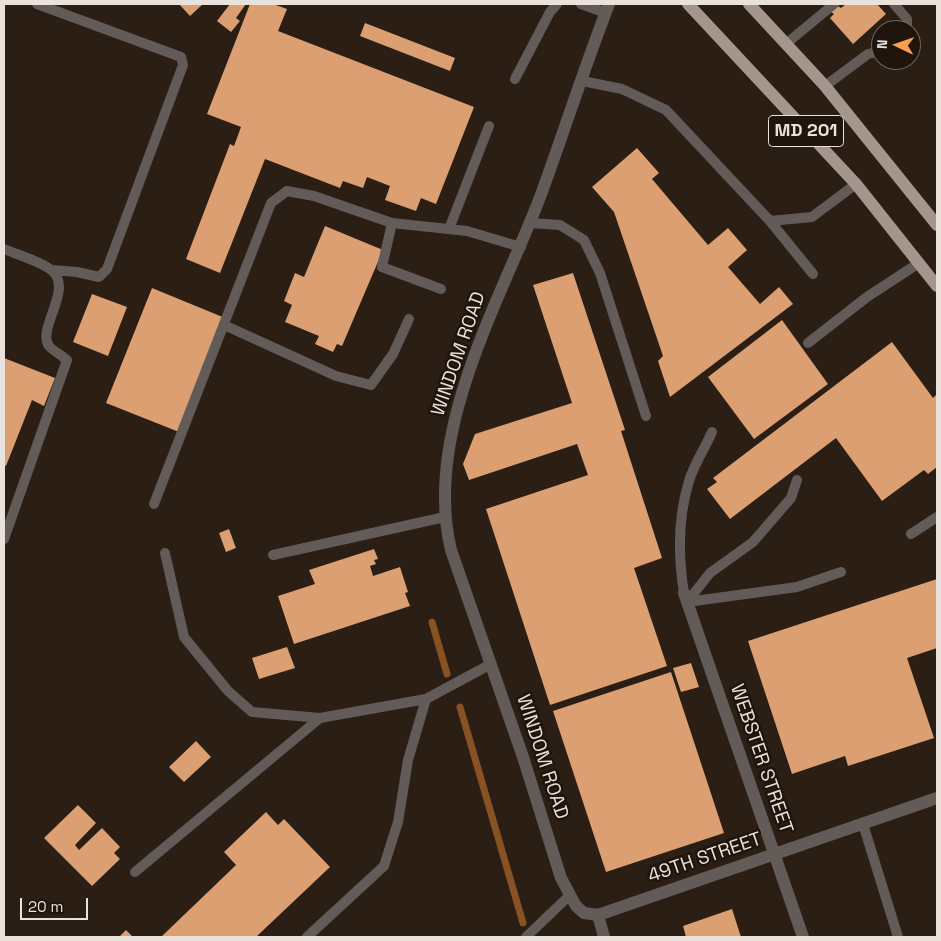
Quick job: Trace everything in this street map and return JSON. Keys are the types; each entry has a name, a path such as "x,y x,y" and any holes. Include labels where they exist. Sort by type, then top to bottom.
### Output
{"main road":[{"name":"MD 201","path":"688,4 856,184 937,286"},
{"name":"MD 201","path":"749,4 825,86 937,225"}],"street":[{"name":"WINDOM ROAD","path":"598,915 584,913 569,896 561,878 491,664 451,550 445,517 447,475 453,429 460,398 498,296 521,247 608,8"},
{"name":"WEBSTER STREET","path":"686,598 803,937"},
{"name":"49TH STREET","path":"598,915 937,798"},
{"path":"598,915 604,937"}],"lane":[{"path":"4,249 52,270 77,272 99,277 107,269 183,65 181,57 37,4"},
{"path":"515,79 550,12 557,4"},
{"path":"581,4 608,8"},
{"path":"786,44 834,4"},
{"path":"894,4 907,20"},
{"path":"825,86 871,54"},
{"path":"582,81 622,88 666,110 770,222 812,274"},
{"path":"450,229 489,126"},
{"path":"770,222 812,217 856,184"},
{"path":"154,504 271,203 287,192 314,196 392,223 467,231 521,247"},
{"path":"392,223 382,267 441,289"},
{"path":"530,223 560,225 584,240 600,273 646,416"},
{"path":"808,343 867,297 919,263"},
{"path":"4,540 67,360 49,346 46,336 55,307 59,283 52,270"},
{"path":"224,325 336,376 371,385 393,354 408,319"},
{"path":"686,598 680,568 680,535 689,480 712,432"},
{"path":"686,598 710,573 753,542 792,498 796,480"},
{"path":"273,555 445,517"},
{"path":"911,534 937,517"},
{"path":"164,553 184,637 228,691 252,712 320,718 426,699 491,664"},
{"path":"686,598 797,587 841,572"},
{"path":"307,937 384,866 398,822 408,760 426,699"},
{"path":"135,872 320,718"},
{"path":"863,824 898,937"},
{"path":"526,937 569,896"}],"building":[{"path":"179,4 203,4 190,16"},
{"path":"230,4 246,4 236,18 240,21 231,32 217,21"},
{"path":"250,4 273,4 287,9 278,31 474,107 436,204 421,198 416,211 385,200 390,186 367,177 363,188 343,181 340,188 265,159 220,273 186,259 230,144 234,146 241,127 207,114"},
{"path":"846,4 877,4 886,14 879,20 871,20 871,28 853,44 830,18 834,14 831,12 838,6 841,8"},
{"path":"365,23 455,58 450,71 360,36"},
{"path":"637,148 659,173 652,179 708,245 728,228 747,250 728,267 760,304 779,287 793,304 670,397 658,361 663,356 614,212 592,187"},
{"path":"325,226 383,250 342,346 337,344 333,352 315,344 319,336 285,322 292,305 284,301 295,273 304,277"},
{"path":"573,273 625,430 621,431 662,558 634,568 667,666 550,705 486,509 588,475 577,444 469,480 463,464 475,434 572,403 533,285"},
{"path":"152,288 225,318 179,432 106,403"},
{"path":"92,294 127,307 108,356 73,342"},
{"path":"782,320 828,384 754,439 708,377"},
{"path":"892,342 933,398 937,394 937,467 928,474 924,470 882,501 836,438 730,519 707,489 717,482 713,478"},
{"path":"4,358 55,378 44,406 32,400 6,466 4,465"},
{"path":"229,529 236,548 226,552 219,533"},
{"path":"374,549 378,559 374,560 376,564 370,566 373,576 400,567 408,592 405,593 410,606 294,644 278,596 315,584 309,570"},
{"path":"937,579 937,648 907,658 934,738 848,766 845,756 792,774 748,641"},
{"path":"287,647 295,668 259,679 252,658"},
{"path":"691,663 699,687 681,692 673,668"},
{"path":"671,672 724,833 606,872 553,711"},
{"path":"196,741 211,757 184,782 169,767"},
{"path":"78,805 96,823 75,845 79,850 102,828 120,847 114,853 120,859 92,886 44,838"},
{"path":"266,812 278,825 284,819 330,867 256,937 161,937 236,865 224,852"},
{"path":"732,909 741,937 686,937 683,926"},
{"path":"126,930 133,937 119,937"}],"waterway":[{"path":"432,622 447,674"},
{"path":"460,707 523,923"}]}
